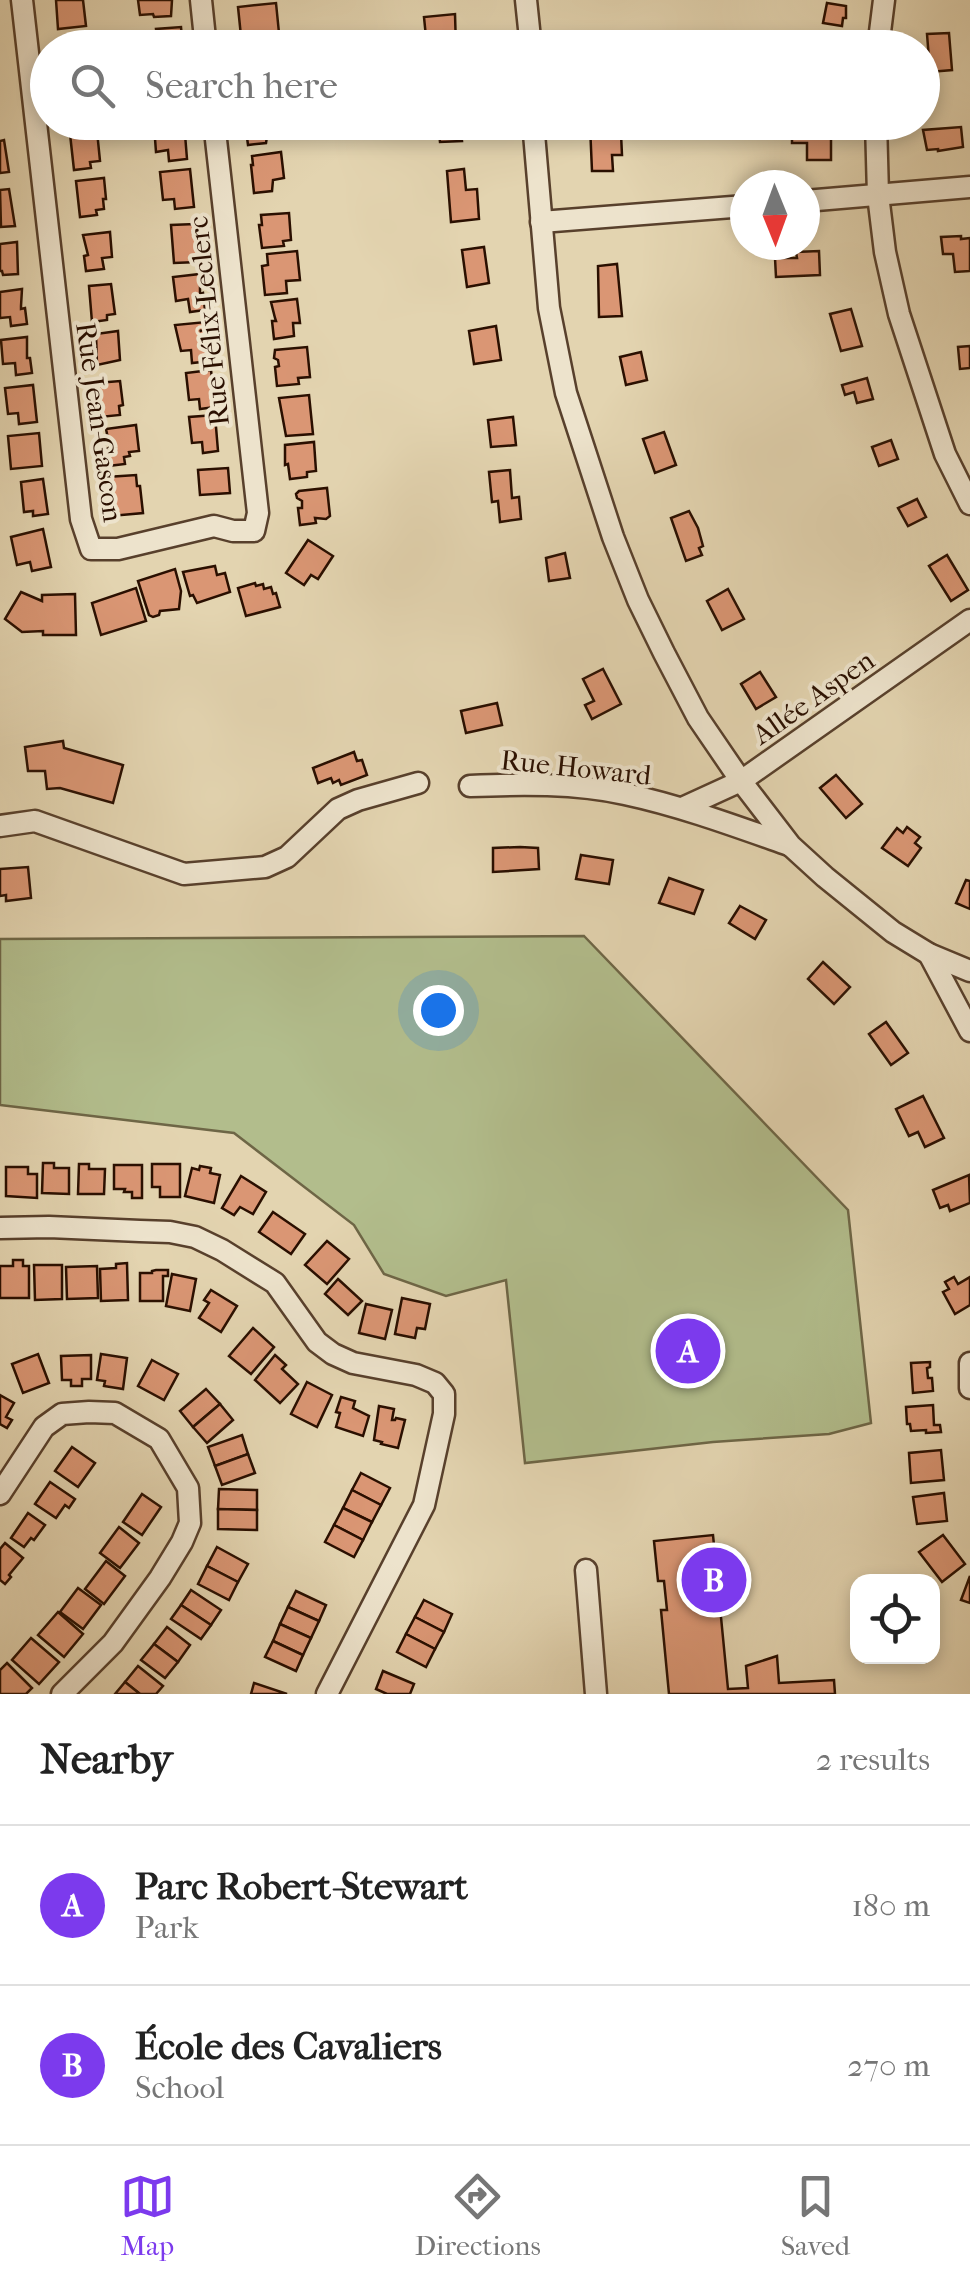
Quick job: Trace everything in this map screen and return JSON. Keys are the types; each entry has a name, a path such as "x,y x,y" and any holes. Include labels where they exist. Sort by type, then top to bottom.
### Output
{"street":[{"name":"Rue Jean-Gascon","path":"22,0 30,70"},
{"path":"202,0 204,30"},
{"path":"526,0 529,30"},
{"path":"533,30 538,0"},
{"path":"880,30 884,0"},
{"name":"Rue Jean-Gascon","path":"38,140 81,518 91,549 118,549 214,526 254,531 258,513"},
{"name":"Rue Félix-Leclerc","path":"216,140 258,513"},
{"path":"534,140 550,308 566,393 612,537 681,686 698,718 790,846 894,932 929,954 970,971"},
{"path":"876,140 885,252 899,314 945,454 970,504"},
{"path":"820,200 970,187"},
{"path":"541,222 730,207"},
{"name":"Allée Aspen","path":"682,808 741,781 970,620"},
{"path":"0,826 35,822 184,874 265,867 287,858 338,809 418,783"},
{"name":"Rue Howard","path":"470,786 516,784 622,793 682,808 790,846"},
{"path":"929,954 970,1031"},
{"path":"0,1228 140,1231 195,1237 275,1284 317,1342 334,1354 354,1363 416,1376 435,1383 444,1394 441,1429 424,1506 327,1694"},
{"path":"970,1363 970,1388"},
{"path":"0,1494 44,1427 62,1414 90,1412 115,1413 159,1439 188,1488 190,1523 175,1554 112,1643 62,1694"},
{"path":"586,1570 596,1694"}],"green space":[{"path":"584,936 848,1210 871,1423 829,1434 713,1442 525,1463 506,1280 446,1296 384,1274 354,1225 234,1133 0,1105 0,939"}],"building":[{"path":"56,0 83,0 86,26 58,29"},
{"path":"138,0 172,0 171,16 140,15"},
{"path":"276,3 279,30 240,30 238,7"},
{"path":"827,3 846,6 842,26 823,23"},
{"path":"455,14 455,30 425,30 424,17"},
{"path":"940,33 949,33 952,70 940,71"},
{"path":"961,127 963,147 927,150 925,140 940,140 940,129"},
{"path":"4,140 9,172 0,173 0,141"},
{"path":"71,140 98,140 100,161 90,162 91,168 74,170"},
{"path":"155,140 185,140 187,159 169,161 168,150 156,152"},
{"path":"247,140 266,140 266,143 248,145"},
{"path":"591,140 621,140 622,155 612,155 613,171 592,171"},
{"path":"831,140 831,160 807,160 807,143 792,143"},
{"path":"281,152 284,178 273,180 272,191 254,193 252,156"},
{"path":"190,169 194,207 175,209 174,199 163,200 160,172"},
{"path":"464,169 466,190 477,189 479,219 451,222 447,171"},
{"path":"104,178 104,209 96,210 97,215 80,217 76,181"},
{"path":"9,189 15,226 1,227 0,190"},
{"path":"289,213 291,240 283,241 284,246 262,248 261,215"},
{"path":"195,224 198,262 174,263 171,225"},
{"path":"110,232 112,257 102,258 104,269 86,271 84,256 88,255 83,235"},
{"path":"941,237 970,238 970,271 955,272 953,254 943,254"},
{"path":"17,242 18,274 3,275 0,244"},
{"path":"484,247 489,283 467,287 462,250"},
{"path":"297,251 300,280 286,281 287,293 265,295 262,266 268,265 267,254"},
{"path":"775,260 819,260 820,275 776,277"},
{"path":"617,264 622,316 599,317 598,266"},
{"path":"200,274 205,310 190,312 188,299 176,301 173,277"},
{"path":"111,284 115,314 107,315 107,320 92,322 89,286"},
{"path":"22,289 21,309 25,308 27,324 11,326 10,317 0,318 0,292"},
{"path":"297,299 300,323 293,323 294,336 274,339 272,321 276,321 271,302"},
{"path":"851,309 862,346 841,351 830,314"},
{"path":"206,322 211,361 192,363 191,350 181,351 175,325"},
{"path":"496,326 501,360 474,364 469,331"},
{"path":"118,331 120,360 97,365 96,334"},
{"path":"27,337 32,373 16,375 15,363 3,364 1,340"},
{"path":"970,346 970,368 960,369 958,347"},
{"path":"307,347 310,377 298,378 299,384 277,386 275,367 279,366 275,350"},
{"path":"641,352 647,380 626,385 620,357"},
{"path":"211,370 215,407 200,409 199,399 189,400 186,373"},
{"path":"867,378 873,399 857,403 854,392 845,395 842,385"},
{"path":"120,381 120,415 100,417 97,383"},
{"path":"33,385 37,422 19,424 18,413 8,414 5,388"},
{"path":"309,395 313,434 286,436 279,398"},
{"path":"215,415 218,451 203,453 202,442 192,443 189,417"},
{"path":"513,417 516,445 491,447 488,420"},
{"path":"136,425 139,451 129,452 130,456 124,457 125,464 108,466 106,429"},
{"path":"664,432 676,465 655,473 643,439"},
{"path":"39,433 42,466 11,469 8,436"},
{"path":"891,440 898,459 879,466 872,447"},
{"path":"314,442 316,471 307,472 307,477 290,479 285,445"},
{"path":"228,468 230,493 200,495 198,470"},
{"path":"510,470 512,498 519,497 521,519 500,522 498,501 492,502 489,472"},
{"path":"136,475 143,513 111,516 107,477"},
{"path":"43,479 48,514 33,516 33,511 24,512 21,482"},
{"path":"327,488 330,516 300,525 298,508 302,508 302,501 296,494"},
{"path":"917,499 926,517 908,526 898,508"},
{"path":"689,511 703,546 699,548 702,555 686,561 671,518"},
{"path":"43,529 51,567 32,571 30,562 17,565 11,537"},
{"path":"308,540 333,556 318,579 311,575 304,585 286,573"},
{"path":"565,553 570,578 549,581 546,558"},
{"path":"947,555 968,590 951,601 929,566"},
{"path":"215,566 217,575 225,573 230,592 197,603 190,596 183,572"},
{"path":"175,569 181,591 179,609 149,615 138,581"},
{"path":"263,584 264,589 271,587 280,607 246,616 238,588"},
{"path":"136,588 146,621 101,635 92,603"},
{"path":"728,589 744,619 722,630 707,601"},
{"path":"21,592 42,601 42,595 75,594 76,635 22,632 5,619"},
{"path":"603,669 621,704 592,719 585,705 594,701 583,679"},
{"path":"760,672 776,697 756,709 741,684"},
{"path":"497,703 502,725 466,733 461,711"},
{"path":"63,741 64,748 123,765 113,803 60,788 47,789 45,771 28,771 25,747"},
{"path":"354,752 357,761 362,760 367,775 341,785 331,778 318,783 313,768"},
{"path":"836,775 862,804 846,818 820,788"},
{"path":"907,827 920,837 915,843 921,848 908,866 882,848 897,828 903,833"},
{"path":"493,848 538,848 539,869 493,872"},
{"path":"581,855 613,860 609,884 576,879"},
{"path":"28,867 31,898 6,901 6,895 0,896 0,869"},
{"path":"669,878 703,890 694,914 659,903"},
{"path":"966,880 970,881 970,909 956,903"},
{"path":"740,906 766,920 755,939 729,923"},
{"path":"823,962 850,987 834,1004 808,979"},
{"path":"886,1022 908,1053 891,1065 869,1034"},
{"path":"923,1096 944,1138 925,1147 918,1132 909,1136 896,1109"},
{"path":"43,1163 69,1168 69,1194 42,1193"},
{"path":"79,1164 89,1164 89,1169 105,1169 104,1194 78,1194"},
{"path":"152,1164 180,1164 180,1197 160,1197 160,1187 152,1187"},
{"path":"114,1165 142,1165 142,1198 132,1198 132,1192 124,1192 125,1189 114,1189"},
{"path":"200,1166 220,1175 214,1203 185,1196 192,1168 199,1170"},
{"path":"6,1167 28,1167 28,1174 37,1174 37,1198 6,1196"},
{"path":"969,1175 970,1203 950,1211 948,1205 940,1208 933,1190"},
{"path":"241,1176 266,1192 253,1214 240,1207 234,1215 222,1208"},
{"path":"273,1212 305,1234 291,1254 259,1232"},
{"path":"327,1241 349,1259 327,1284 305,1265"},
{"path":"13,1260 23,1260 23,1266 29,1266 29,1298 0,1298 0,1266 13,1266"},
{"path":"127,1263 128,1300 101,1301 100,1269"},
{"path":"34,1265 62,1265 62,1299 35,1300"},
{"path":"97,1266 98,1298 67,1299 66,1267"},
{"path":"168,1270 168,1276 163,1276 163,1301 140,1301 140,1273"},
{"path":"172,1274 196,1279 190,1311 166,1306"},
{"path":"954,1277 958,1284 970,1277 970,1305 955,1314 943,1292 949,1289 945,1282"},
{"path":"338,1279 362,1301 348,1315 325,1294"},
{"path":"211,1290 237,1306 221,1332 199,1318 209,1303 204,1300"},
{"path":"402,1298 430,1304 425,1329 417,1328 415,1338 395,1334"},
{"path":"366,1304 392,1310 385,1339 359,1333"},
{"path":"253,1328 274,1347 251,1374 229,1356"},
{"path":"38,1354 49,1383 23,1393 12,1364"},
{"path":"101,1354 127,1358 123,1389 104,1386 105,1381 97,1380"},
{"path":"91,1355 91,1379 82,1379 82,1386 71,1386 71,1380 62,1380 61,1356"},
{"path":"275,1355 286,1365 282,1369 298,1384 280,1403 255,1380"},
{"path":"152,1360 178,1374 164,1400 138,1386"},
{"path":"930,1362 928,1378 932,1378 933,1391 913,1393 911,1363"},
{"path":"307,1382 332,1395 317,1427 291,1414"},
{"path":"206,1389 220,1404 193,1427 180,1411"},
{"path":"0,1395 14,1403 6,1417 12,1420 7,1428 0,1424"},
{"path":"341,1397 355,1401 353,1408 369,1416 363,1436 336,1427"},
{"path":"220,1404 233,1420 207,1443 193,1427"},
{"path":"933,1405 934,1425 940,1425 941,1432 911,1431 906,1407"},
{"path":"379,1406 394,1409 392,1420 405,1420 398,1448 374,1440"},
{"path":"242,1435 248,1454 215,1466 208,1447"},
{"path":"72,1447 95,1463 78,1487 55,1471"},
{"path":"941,1450 944,1480 911,1483 909,1453"},
{"path":"248,1454 255,1473 222,1485 215,1466"},
{"path":"361,1473 390,1488 381,1505 352,1490"},
{"path":"50,1482 75,1499 56,1518 35,1504"},
{"path":"219,1489 257,1490 257,1510 218,1509"},
{"path":"352,1490 381,1505 372,1522 343,1508"},
{"path":"944,1493 947,1521 917,1524 913,1497"},
{"path":"142,1494 161,1507 142,1535 123,1522"},
{"path":"343,1508 372,1522 363,1540 334,1525"},
{"path":"218,1509 257,1510 257,1530 218,1529"},
{"path":"28,1513 45,1525 24,1547 11,1538"},
{"path":"334,1525 363,1540 354,1557 325,1542"},
{"path":"119,1527 139,1543 120,1568 100,1553"},
{"path":"713,1535 728,1689 748,1688 746,1666 777,1656 779,1683 834,1680 835,1694 669,1694 661,1610 667,1610 664,1581 658,1581 654,1541"},
{"path":"943,1535 965,1564 942,1582 940,1574 919,1552"},
{"path":"5,1543 23,1558 5,1584 0,1580 0,1549"},
{"path":"217,1547 248,1564 238,1582 207,1566"},
{"path":"106,1561 125,1576 104,1604 85,1589"},
{"path":"207,1566 238,1582 229,1600 198,1584"},
{"path":"970,1576 970,1603 961,1600"},
{"path":"78,1588 101,1605 83,1629 60,1612"},
{"path":"191,1590 221,1610 211,1625 181,1605"},
{"path":"296,1591 326,1605 319,1621 288,1607"},
{"path":"424,1600 452,1614 444,1632 415,1617"},
{"path":"181,1605 211,1625 201,1639 171,1619"},
{"path":"288,1607 319,1621 311,1638 280,1624"},
{"path":"58,1612 83,1634 64,1657 38,1635"},
{"path":"415,1617 444,1632 435,1649 406,1634"},
{"path":"280,1624 311,1638 303,1655 273,1641"},
{"path":"167,1627 190,1645 178,1662 154,1644"},
{"path":"406,1634 435,1649 426,1667 397,1652"},
{"path":"31,1638 59,1662 39,1684 12,1660"},
{"path":"273,1641 303,1655 296,1671 265,1657"},
{"path":"154,1644 178,1662 165,1678 141,1660"},
{"path":"7,1663 32,1688 26,1694 0,1694 0,1670"},
{"path":"138,1666 163,1686 156,1694 140,1694 125,1682"},
{"path":"383,1671 414,1684 410,1694 387,1694 376,1689"},
{"path":"125,1682 140,1694 115,1694"},
{"path":"254,1683 287,1694 251,1694"}],"place":[{"name":"Parc Robert-Stewart","path":"688,1351"},
{"name":"École des Cavaliers","path":"714,1580"}]}
